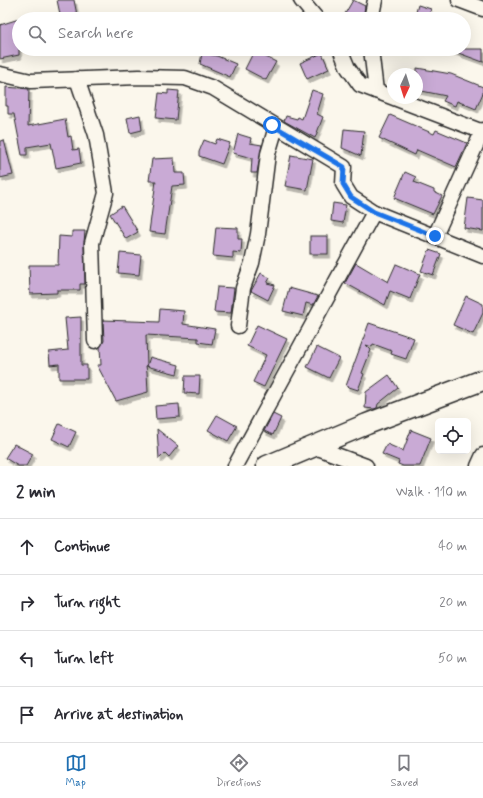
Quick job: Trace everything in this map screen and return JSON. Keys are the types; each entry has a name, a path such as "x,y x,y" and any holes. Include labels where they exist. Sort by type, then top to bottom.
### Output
{"main road":[{"path":"267,466 367,424 483,380"}],"street":[{"path":"301,0 311,12"},
{"path":"372,12 375,0"},
{"path":"459,0 483,9"},
{"path":"343,56 348,68 360,85 483,132 435,236"},
{"path":"372,56 376,91"},
{"path":"0,74 31,81 139,77 185,78 213,88 344,167 343,184 351,197 374,212 483,256"},
{"path":"77,79 96,135 106,193 92,243 95,341"},
{"path":"238,326 243,288 252,263 258,234 268,154 276,127"},
{"path":"235,466 374,212"},
{"path":"315,447 351,463 366,466"},
{"path":"478,466 483,455"}],"building":[{"path":"57,0 74,0 76,12 60,12"},
{"path":"353,0 365,6 364,12 346,12"},
{"path":"418,5 431,9 430,12 416,12"},
{"path":"12,21 12,56 14,56 0,59 0,25"},
{"path":"471,49 483,49 483,62 466,56 471,56"},
{"path":"201,56 217,56 236,64 230,77 200,64"},
{"path":"252,56 264,56 276,62 266,80 245,69"},
{"path":"315,56 323,56 329,69 307,79 300,63"},
{"path":"423,69 451,74 483,87 483,93 476,109 457,101 455,106 443,101 446,96 423,91"},
{"path":"6,87 29,89 28,126 65,119 68,137 71,136 73,150 79,149 81,163 56,168 51,143 27,147 27,155 22,155 14,114 8,114 8,106 6,106"},
{"path":"168,90 179,91 176,120 156,118 159,93 168,94"},
{"path":"312,90 323,94 317,114 323,117 315,138 284,121 286,116 297,119 298,117 302,119"},
{"path":"140,115 142,130 130,133 127,118"},
{"path":"390,115 434,134 436,130 467,143 456,167 417,150 415,155 379,138"},
{"path":"344,129 364,131 361,156 342,148"},
{"path":"238,134 251,138 250,143 262,145 257,173 251,173 252,158 233,153"},
{"path":"217,139 230,143 222,164 199,156 204,140 215,144"},
{"path":"4,140 13,175 0,178 0,141"},
{"path":"291,155 313,159 307,190 285,186"},
{"path":"174,158 175,173 184,173 185,185 172,186 165,234 149,232 156,181 149,181 152,159"},
{"path":"405,172 416,177 414,182 434,190 434,192 442,196 433,214 394,198"},
{"path":"468,198 483,200 483,231 464,228"},
{"path":"333,203 346,205 343,223 331,221"},
{"path":"122,206 138,232 126,239 110,214"},
{"path":"216,227 238,228 238,239 242,239 241,253 233,252 233,258 213,256"},
{"path":"72,231 85,231 85,284 80,284 80,290 57,290 57,293 30,294 29,265 58,265 59,236 72,237"},
{"path":"310,236 328,236 328,254 310,254"},
{"path":"429,250 441,254 433,275 421,271"},
{"path":"120,253 141,255 139,275 118,273"},
{"path":"356,263 388,282 396,264 420,274 410,299 390,291 385,305 345,283"},
{"path":"261,273 270,278 267,283 275,285 268,300 251,291"},
{"path":"217,287 234,288 231,313 214,312"},
{"path":"289,288 318,296 313,305 306,303 303,316 283,311"},
{"path":"466,296 483,304 483,313 473,334 453,325"},
{"path":"160,309 184,311 183,324 215,329 212,344 198,342 198,338 146,335 147,366 150,357 179,365 177,374 146,366 148,392 116,401 97,365 101,365 100,347 104,341 103,320 159,322"},
{"path":"81,317 81,365 87,365 87,379 59,379 59,364 50,365 49,352 68,350 65,318"},
{"path":"369,323 414,338 406,359 391,354 392,351 373,344 372,347 366,345 371,350 362,373 364,374 358,390 346,386"},
{"path":"257,325 287,339 264,387 253,382 266,355 247,346"},
{"path":"317,347 339,358 329,378 307,367"},
{"path":"389,375 398,388 378,404 377,408 365,408 366,392"},
{"path":"185,376 200,376 199,394 184,393"},
{"path":"179,404 180,417 156,419 155,406"},
{"path":"273,414 281,418 273,435 264,431"},
{"path":"217,415 237,426 228,441 208,430"},
{"path":"59,424 76,432 69,447 52,439"},
{"path":"157,429 178,446 169,457 165,453 159,459"},
{"path":"411,430 431,438 420,466 403,466 398,464 399,461 382,454 387,444 403,451"},
{"path":"14,444 33,454 26,466 18,466 5,458"}],"route":[{"path":"272,125 344,167 343,184 351,197 374,212 435,236"}]}
